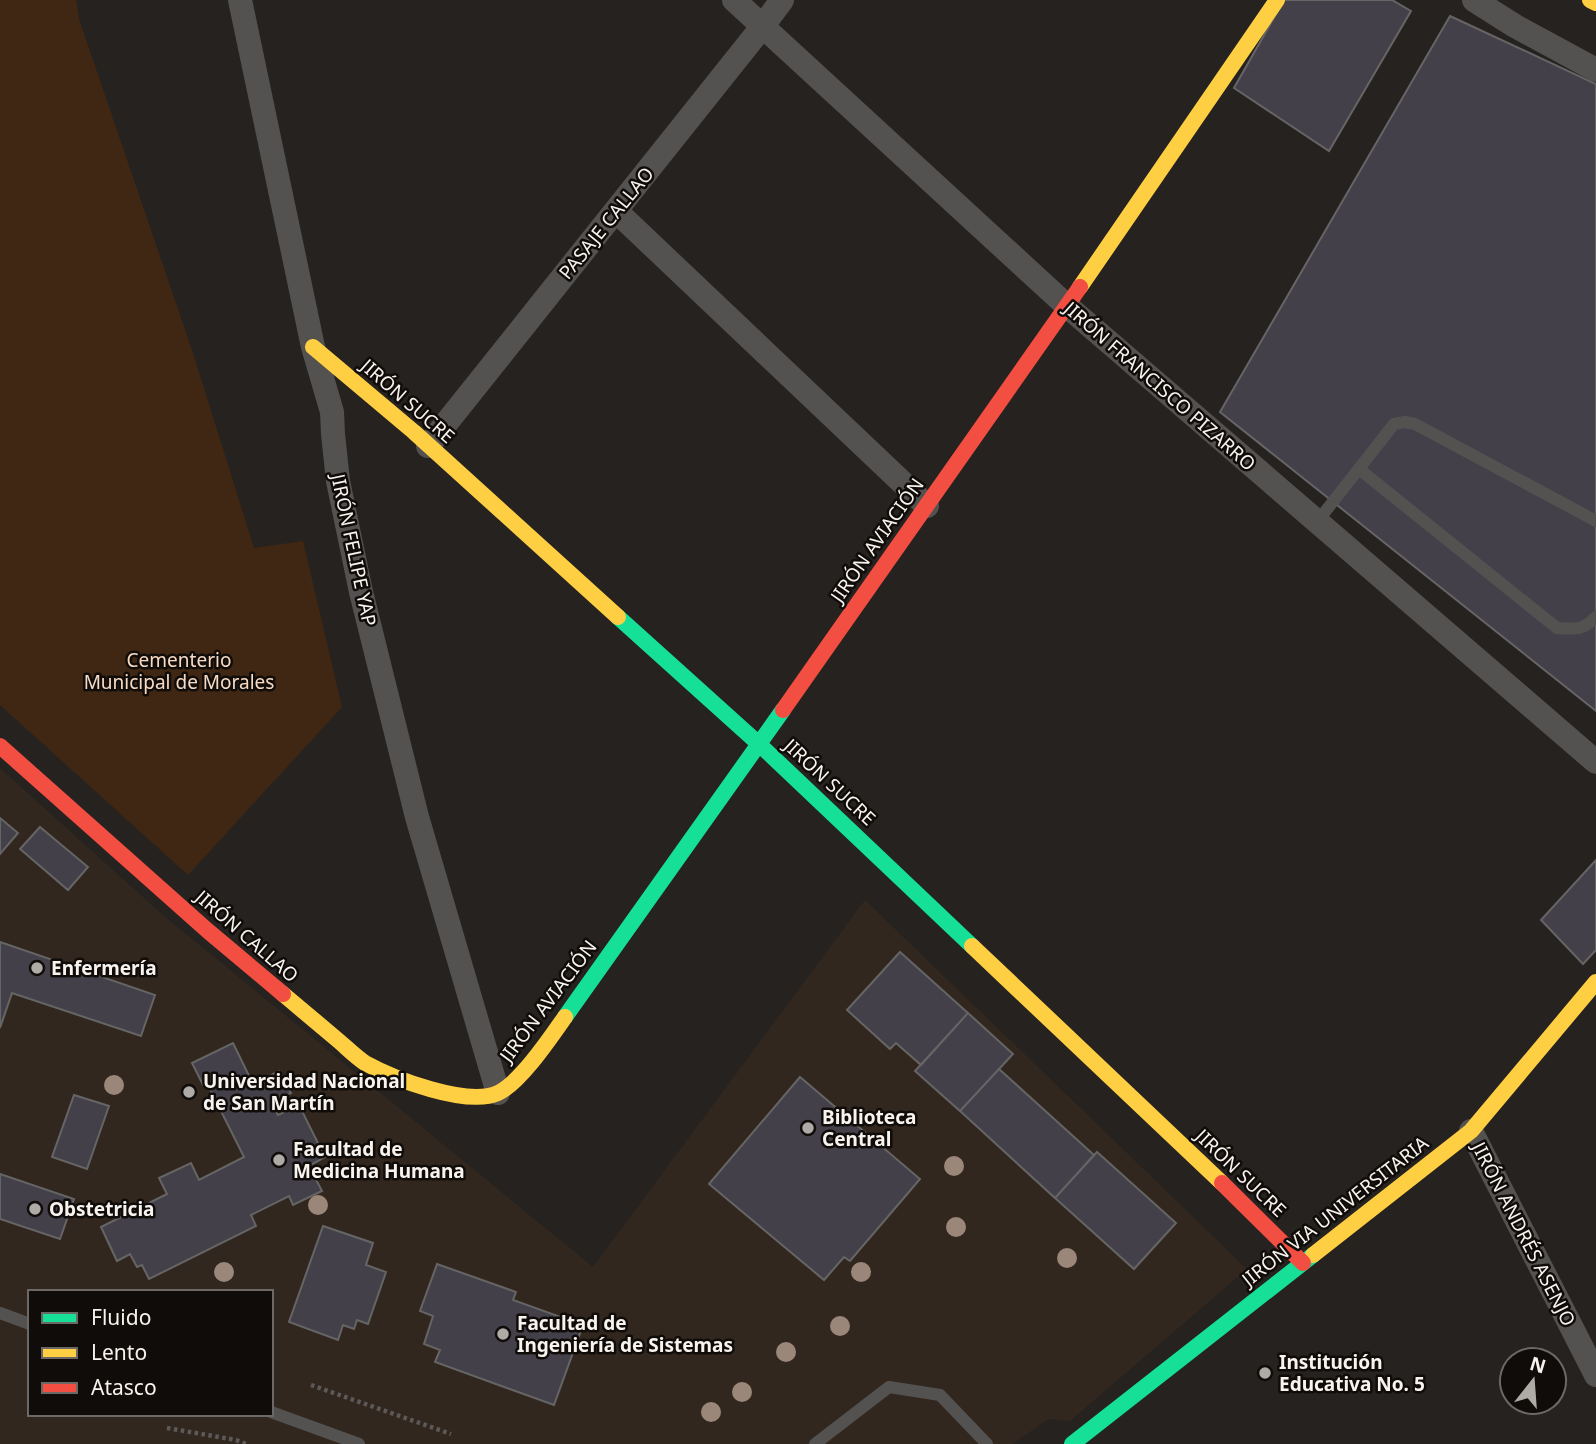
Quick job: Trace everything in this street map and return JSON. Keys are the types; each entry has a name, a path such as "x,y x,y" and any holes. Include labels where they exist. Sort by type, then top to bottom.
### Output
{"street":[{"name":"JIRÓN FELIPE YAP","path":"240,0 313,347 332,412 338,481 361,592 417,817 498,1093"},
{"name":"JIRÓN FRANCISCO PIZARRO","path":"734,0 1068,306 1596,762"},
{"name":"PASAJE CALLAO","path":"428,446 782,0"},
{"name":"JIRÓN AVIACIÓN","path":"498,1093 513,1082 540,1052 760,744 1068,306 1277,0"},
{"path":"1474,0 1515,26 1596,70"},
{"path":"1491,0 1515,26"},
{"path":"1590,0 1596,4"},
{"path":"616,211 927,506"},
{"name":"JIRÓN SUCRE","path":"313,347 428,446 760,744 1303,1263"},
{"name":"JIRÓN CALLAO","path":"0,746 208,931 364,1062 410,1083 436,1090 462,1096 498,1093"},
{"name":"JIRÓN VIA UNIVERSITARIA","path":"1072,1444 1471,1131 1596,982"},
{"name":"JIRÓN ANDRÉS ASENJO","path":"1471,1131 1596,1375"}],"lane":[{"path":"1317,522 1394,424 1405,422 1415,424 1596,521"},
{"path":"1359,469 1557,628 1575,629 1587,626 1596,617"},
{"path":"0,1313 28,1323"},
{"path":"815,1444 889,1387 940,1395 988,1444"},
{"path":"273,1413 359,1444"}],"path":[{"path":"311,1385 451,1434"},
{"path":"167,1428 246,1444"}],"shaded area":[{"name":"Universidad Nacional de San Martín","path":"0,768 164,916 593,1267 865,900 1247,1269 1070,1421 1048,1419 1013,1444 0,1444"}],"green space":[{"name":"Cementerio Municipal de Morales","path":"0,0 76,0 79,19 193,353 254,548 303,541 342,707 188,875 0,705"}],"building":[{"path":"1284,0 1392,0 1411,11 1329,151 1234,88"},
{"path":"1450,16 1596,84 1596,711 1220,412"},
{"path":"0,818 18,833 0,854"},
{"path":"40,827 88,867 68,890 20,849"},
{"path":"1596,860 1596,950 1583,964 1541,920"},
{"name":"Enfermería","path":"0,942 155,995 141,1036 12,993 0,1028"},
{"path":"900,952 968,1013 921,1065 896,1043 890,1049 847,1010"},
{"path":"968,1013 1013,1054 960,1111 915,1071"},
{"name":"Facultad de Medicina Humana","path":"233,1043 253,1084 279,1071 291,1093 271,1102 278,1115 299,1105 325,1157 309,1166 322,1191 293,1205 289,1196 251,1215 256,1226 149,1279 142,1265 137,1267 130,1254 117,1261 101,1227 167,1194 159,1178 191,1163 199,1180 244,1157 207,1083 203,1085 192,1063"},
{"path":"999,1069 1094,1155 1055,1198 960,1111"},
{"name":"Biblioteca Central","path":"800,1077 920,1179 850,1261 844,1257 824,1280 709,1184"},
{"path":"74,1095 109,1106 87,1169 52,1157"},
{"path":"1097,1152 1176,1223 1134,1269 1055,1198"},
{"name":"Obstetricia","path":"0,1174 74,1199 60,1239 0,1219"},
{"path":"323,1226 373,1243 366,1265 386,1272 368,1324 357,1320 354,1329 343,1325 338,1340 289,1322"},
{"name":"Facultad de Ingeniería de Sistemas","path":"437,1264 516,1292 513,1300 583,1325 554,1405 435,1362 440,1350 424,1344 433,1316 420,1311"}],"traffic: fast":[{"path":"618,617 759,744 972,946"},
{"path":"565,1017 783,710"},
{"path":"1072,1444 1313,1255"}],"traffic: slow":[{"path":"1080,287 1277,0"},
{"path":"1590,0 1596,3"},
{"path":"313,347 414,432 618,617"},
{"path":"972,946 1222,1183"},
{"path":"1313,1255 1471,1131 1596,982"},
{"path":"283,994 365,1063 412,1083 450,1094 468,1096 485,1096 507,1088 534,1059 565,1017"}],"traffic: jam":[{"path":"783,710 1080,287"},
{"path":"0,746 283,994"},
{"path":"1222,1183 1303,1263"}],"place":[{"name":"Enfermería","path":"37,968"},
{"name":"Universidad Nacional de San Martín","path":"189,1092"},
{"name":"Biblioteca Central","path":"808,1128"},
{"name":"Facultad de Medicina Humana","path":"279,1160"},
{"name":"Obstetricia","path":"35,1209"},
{"name":"Facultad de Ingeniería de Sistemas","path":"503,1334"},
{"name":"Institución Educativa No. 5","path":"1265,1373"}]}
